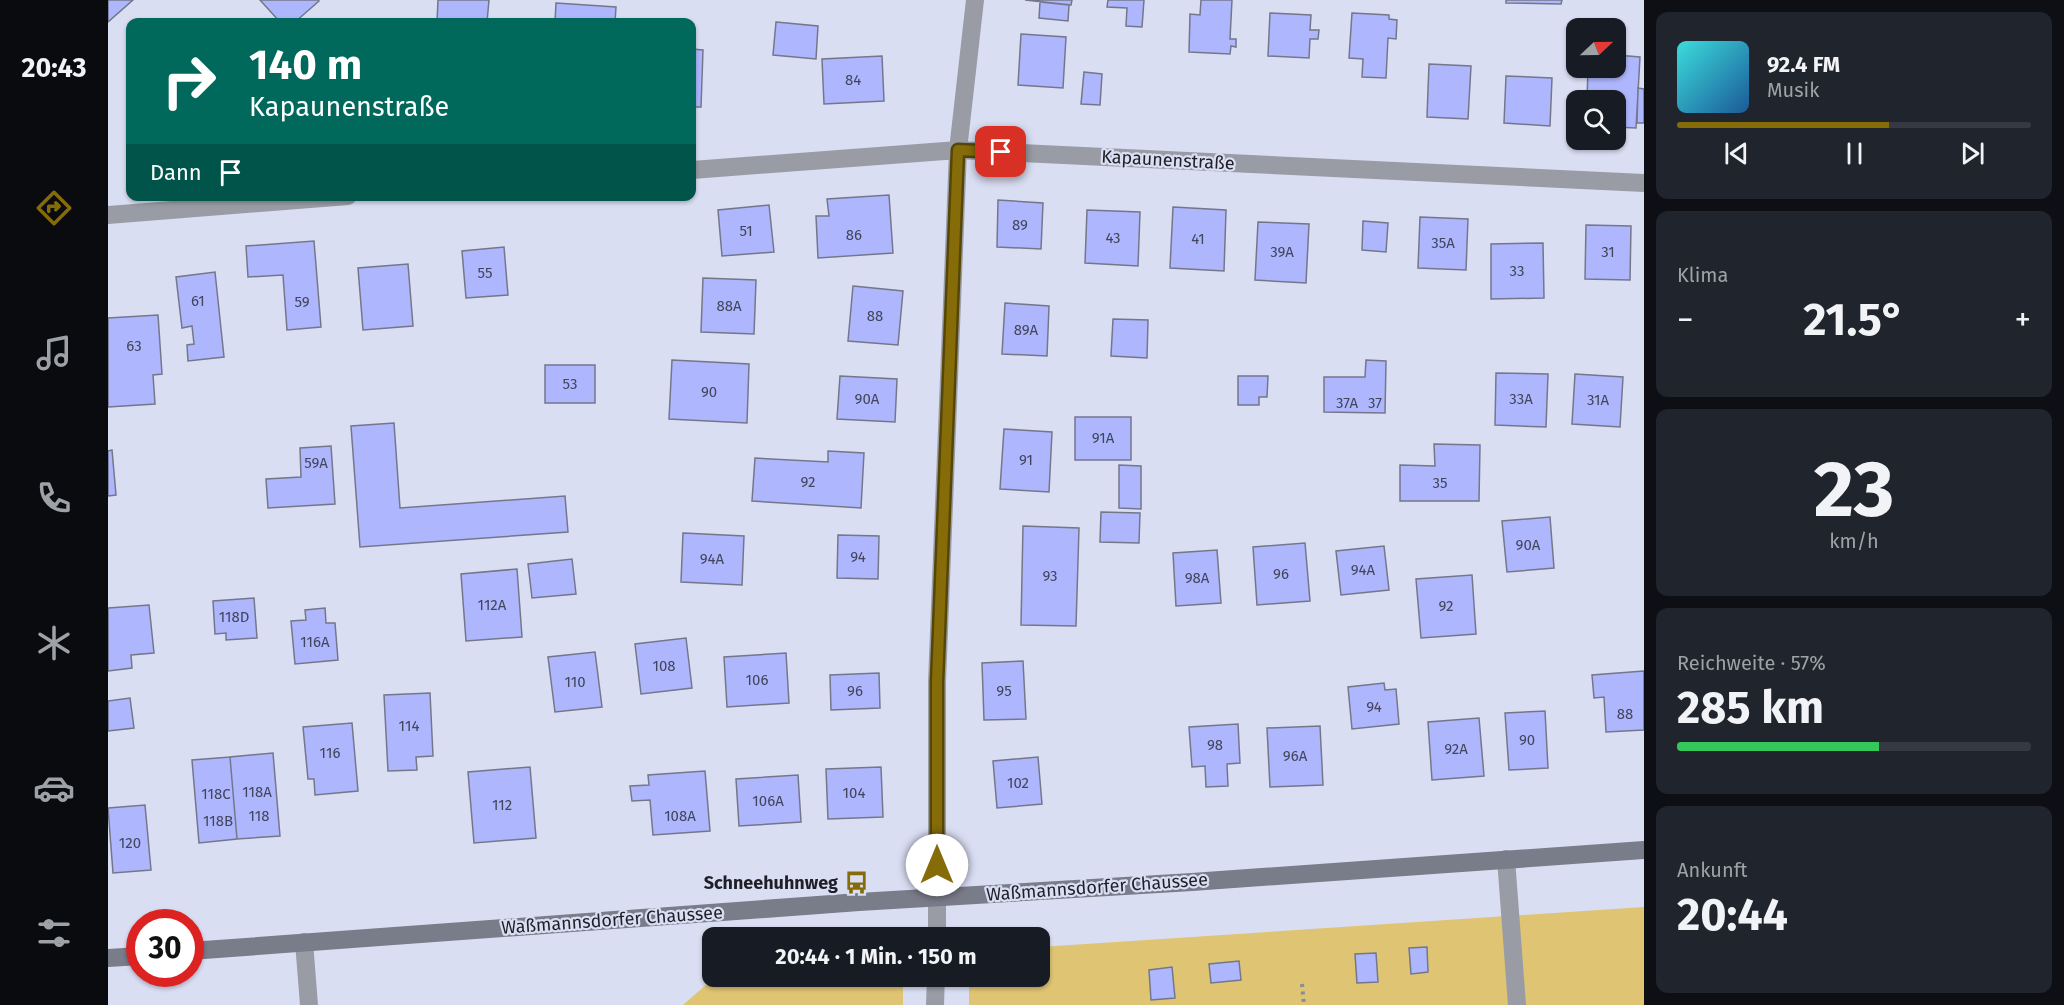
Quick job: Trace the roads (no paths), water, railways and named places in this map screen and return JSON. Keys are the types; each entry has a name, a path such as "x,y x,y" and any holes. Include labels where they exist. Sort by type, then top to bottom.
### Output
{"street":[{"path":"937,927 937,682 958,150 975,0"},
{"name":"Kapaunenstraße","path":"696,170 958,150 1644,183"},
{"path":"108,215 285,201"},
{"name":"Waßmannsdorfer Chaussee","path":"204,950 938,897 1644,850"},
{"path":"1506,859 1517,1005"},
{"path":"304,942 309,1005"},
{"path":"108,958 126,957"},
{"path":"935,1005 936,987"}],"place":[{"name":"Schneehuhnweg","path":"856,883"}]}
